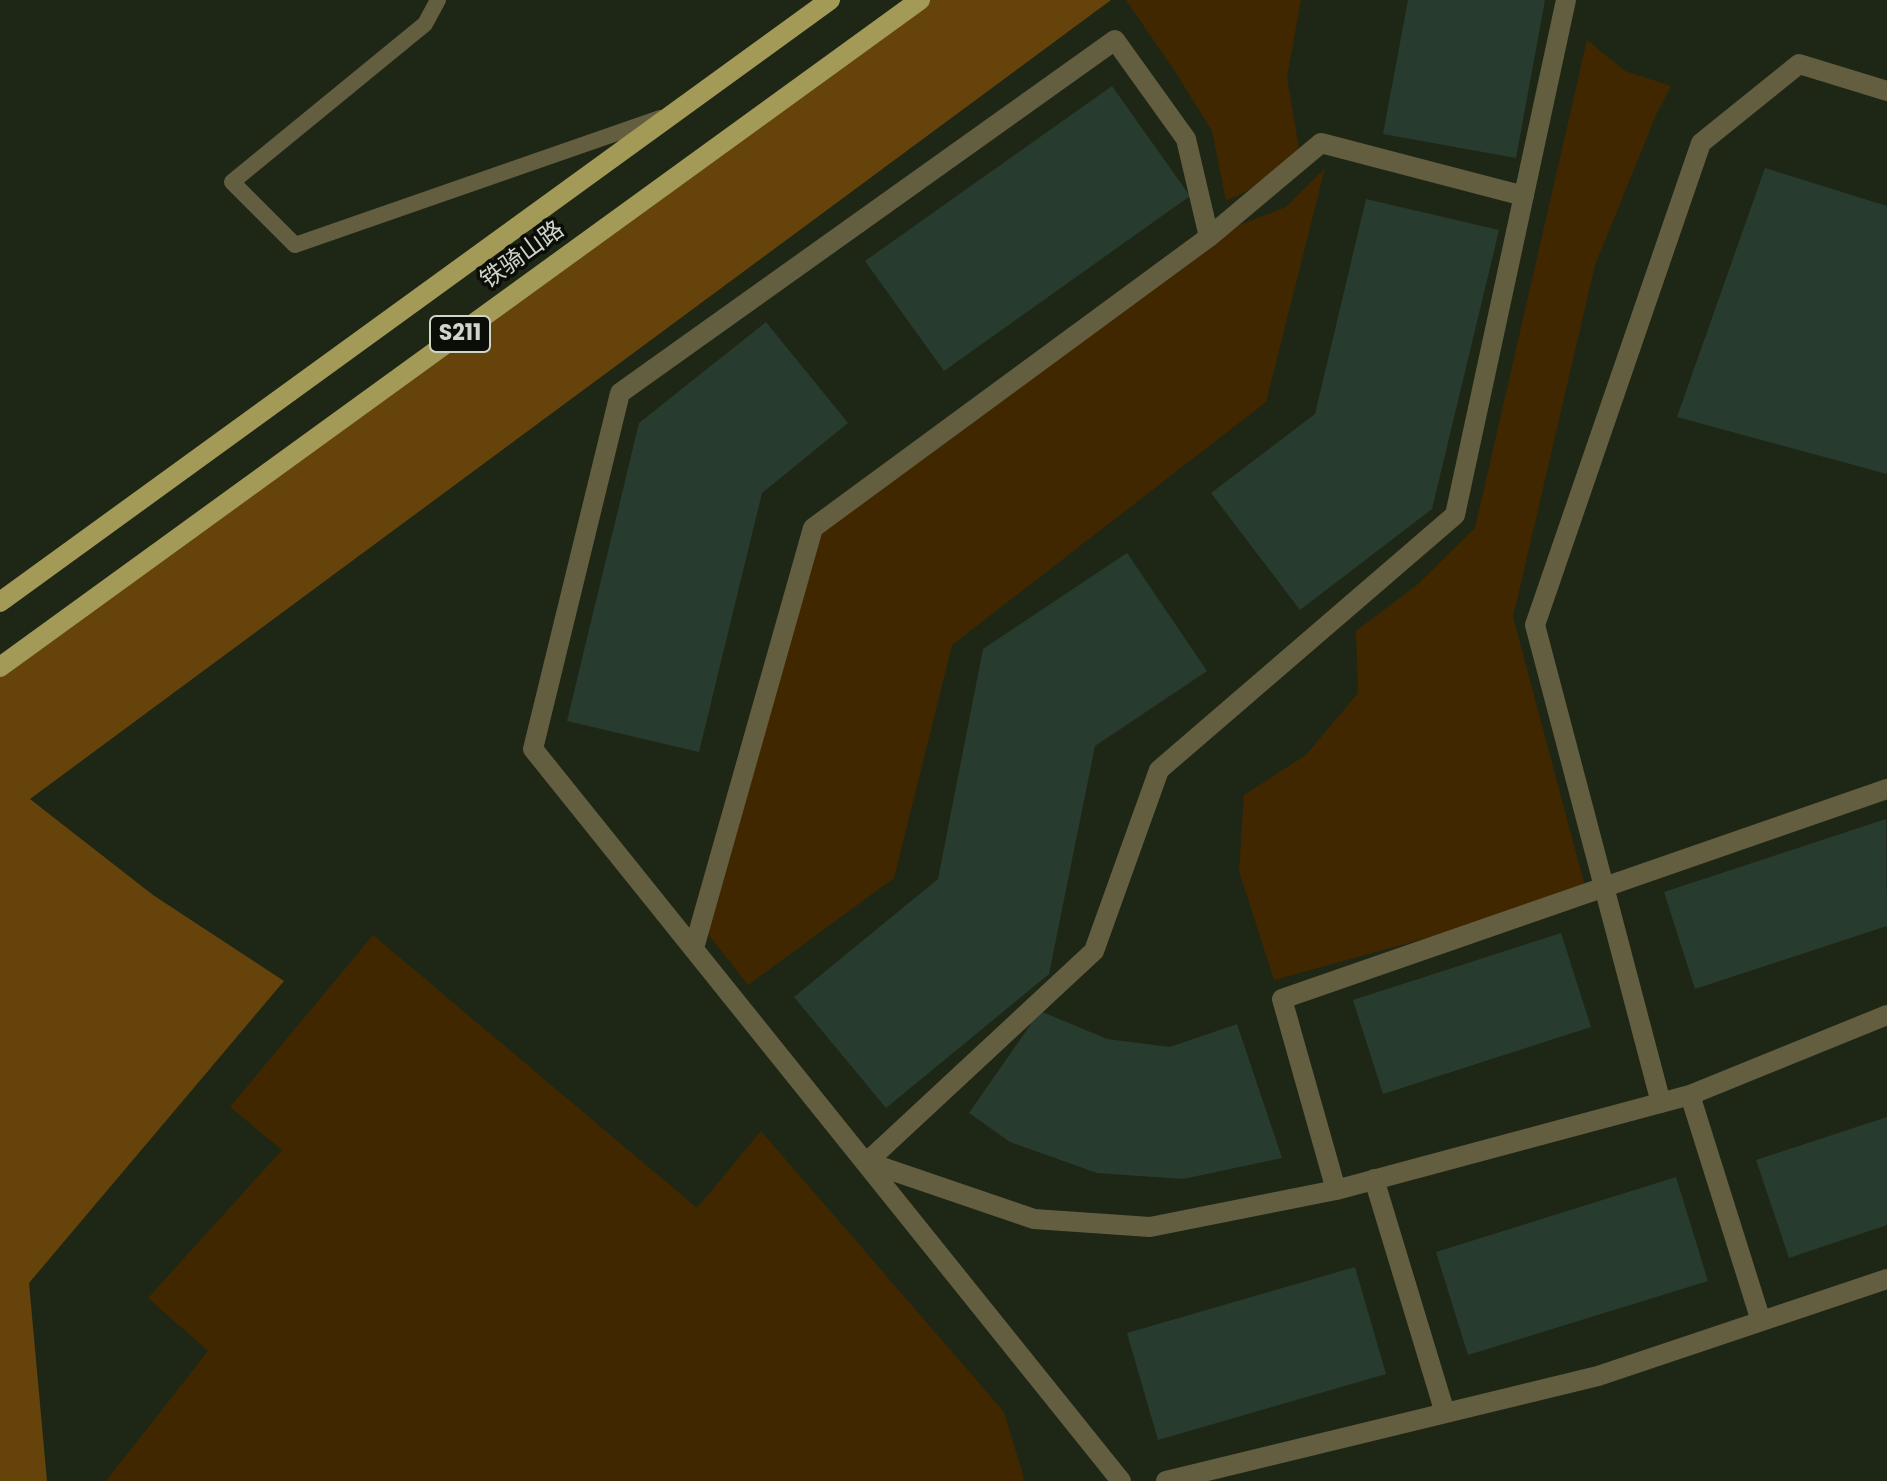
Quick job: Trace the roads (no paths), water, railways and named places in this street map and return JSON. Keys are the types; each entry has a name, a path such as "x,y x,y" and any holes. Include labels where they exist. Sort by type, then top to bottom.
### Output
{"main road":[{"name":"铁骑山路","path":"0,602 830,0"},
{"name":"铁骑山路","path":"0,667 920,0"}],"street":[{"path":"867,1162 1094,951 1159,770 1455,515 1566,0"},
{"path":"1121,1481 533,749 620,393 1115,40 1186,139 1209,237"},
{"path":"1661,1103 1535,625 1701,143 1799,64 1887,91"},
{"path":"694,948 813,528 1209,237 1321,143 1524,196"},
{"path":"1336,1190 1282,999 1887,789"},
{"path":"867,1162 1034,1219 1150,1227 1336,1190 1690,1095 1887,1015"},
{"path":"1690,1095 1761,1321"},
{"path":"1374,1179 1445,1413"},
{"path":"1166,1481 1598,1376 1887,1279"}],"lane":[{"path":"438,0 425,24 232,182 295,245 673,114"}]}
